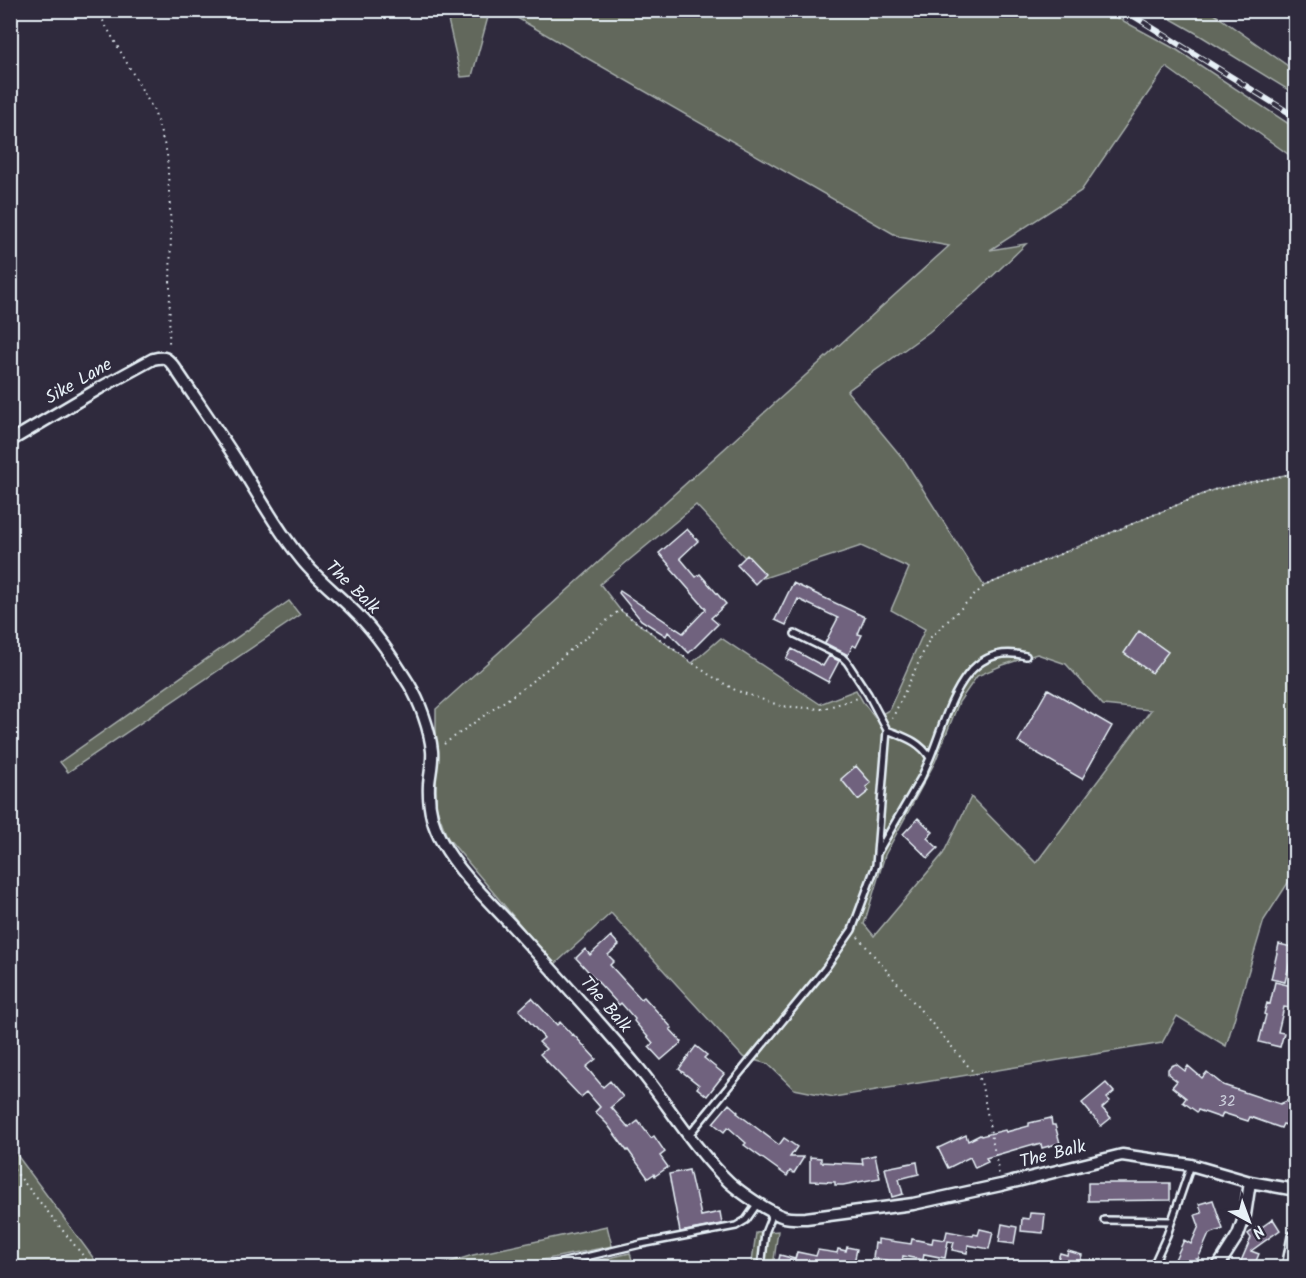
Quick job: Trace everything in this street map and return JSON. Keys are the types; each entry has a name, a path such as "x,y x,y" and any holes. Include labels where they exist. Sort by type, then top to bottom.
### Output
{"street":[{"name":"Sike Lane","path":"10,441 153,359 167,358"},
{"name":"The Balk","path":"167,358 234,456 291,546 319,580 374,632 412,688 426,724 432,752 430,807 442,842 466,876 641,1072 688,1137 729,1183 745,1196 783,1216 806,1218 913,1204 1122,1155 1191,1165 1250,1182 1296,1190"},
{"path":"1217,1268 1238,1235 1245,1215 1250,1182"}],"lane":[{"path":"688,1137 825,969 852,930 876,865 887,730 868,694 847,662 842,657 795,634"},
{"path":"876,855 922,776 958,687 971,670 986,659 1000,654 1014,653 1026,656"},
{"path":"887,730 917,742 930,758"},
{"path":"1152,1268 1172,1221 1191,1165"},
{"path":"539,1268 641,1244 736,1226 746,1220 758,1203"},
{"path":"761,1268 765,1233 774,1212"},
{"path":"1104,1220 1172,1221"},
{"path":"1285,1268 1291,1236 1296,1231"}],"path":[{"path":"97,10 154,111 167,153 171,230 167,358"},
{"path":"1254,10 1260,14 1269,10 1296,17"},
{"path":"887,730 930,638 984,586 1214,490 1296,472"},
{"path":"432,752 526,686 620,610 708,674 735,690 781,706 822,709 868,694"},
{"path":"852,930 981,1080 1001,1185"},
{"path":"10,1165 93,1268"}],"green space":[{"path":"446,11 501,11 488,17 472,76 461,77"},
{"path":"505,11 1105,11 1177,50 1295,128 1295,159 1166,67 1081,191 990,250 1026,244 978,290 929,332 847,391 905,461 984,586 1213,490 1295,473 1295,872 1264,920 1226,1046 1177,1016 1162,1043 834,1097 794,1089 768,1064 743,1057 611,913 554,965 447,837 436,806 436,709 949,246 899,237","holes":["696,505 764,578 861,546 909,568 891,610 925,629 889,710 875,718 856,690 820,704 721,638 692,663 620,610 600,584","1037,654 1066,664 1103,705 1151,710 1036,863 971,797 943,854 874,936 864,924 885,855 935,762 959,702 977,676"]},
{"path":"1157,11 1210,11 1295,71 1295,94 1196,33"},
{"path":"289,601 300,615 68,772 60,762"},
{"path":"11,1147 100,1267 11,1267"},
{"path":"607,1226 612,1246 508,1267 434,1267 473,1255"},
{"path":"778,1231 773,1267 751,1268 756,1233"},
{"path":"630,1253 634,1267 571,1267"}],"building":[{"path":"687,529 698,541 680,558 696,577 700,574 726,604 711,618 718,624 689,653 668,632 666,636 641,620 619,593 620,591 683,633 706,609 659,553"},
{"path":"747,555 765,574 755,584 737,565"},
{"path":"793,583 865,617 858,634 862,635 856,647 853,645 848,655 825,643 838,618 798,599 786,625 775,620"},
{"path":"1139,631 1168,652 1152,673 1124,653"},
{"path":"792,649 823,666 829,656 839,661 828,682 786,659"},
{"path":"1048,689 1112,726 1082,779 1018,742"},
{"path":"856,766 871,783 866,787 869,791 858,800 841,779"},
{"path":"918,818 933,832 927,838 938,848 928,858 903,834"},
{"path":"611,936 619,945 608,955 614,961 610,965 641,999 644,997 682,1042 661,1060 649,1047 653,1043 634,1021 635,1019 576,958 585,949 590,955"},
{"path":"1279,944 1296,948 1296,963 1290,962 1285,982 1271,979"},
{"path":"1275,982 1292,986 1290,1008 1284,1007 1278,1032 1284,1033 1280,1047 1259,1042 1266,1015 1264,1014 1267,1003 1270,1004"},
{"path":"532,998 557,1025 560,1022 596,1059 586,1067 603,1087 610,1081 623,1097 611,1107 629,1128 638,1121 651,1138 654,1136 665,1152 660,1156 668,1167 648,1178 628,1150 595,1112 600,1107 587,1092 581,1097 540,1054 546,1049 539,1042 544,1038 519,1010"},
{"path":"696,1046 707,1055 704,1058 724,1074 707,1096 697,1088 699,1085 679,1069"},
{"path":"1176,1064 1185,1071 1188,1066 1202,1078 1207,1072 1223,1085 1280,1104 1296,1097 1296,1128 1283,1124 1281,1128 1250,1117 1248,1121 1223,1113 1221,1118 1198,1110 1197,1112 1183,1102 1186,1098 1172,1087 1177,1081 1168,1074 1168,1069"},
{"path":"1106,1083 1114,1092 1107,1098 1110,1101 1102,1108 1111,1118 1101,1126 1082,1103"},
{"path":"729,1104 737,1113 779,1145 784,1138 797,1147 790,1157 804,1157 794,1173 790,1171 787,1176 744,1145 746,1143 728,1127 724,1132 713,1123"},
{"path":"1051,1118 1060,1143 1042,1148 1041,1144 1034,1146 1034,1144 986,1158 988,1162 975,1168 970,1157 948,1168 938,1148 966,1135 968,1141 980,1135 1005,1130 1006,1132"},
{"path":"875,1155 880,1178 843,1185 835,1185 835,1182 810,1181 810,1157 821,1158 821,1162 863,1164 862,1158"},
{"path":"917,1162 919,1174 899,1179 903,1194 892,1197 885,1168"},
{"path":"689,1170 701,1216 720,1212 722,1224 680,1232 669,1174"},
{"path":"1088,1183 1170,1183 1170,1200 1088,1201"},
{"path":"1213,1200 1223,1229 1209,1234 1192,1268 1171,1268 1184,1240 1191,1244 1199,1226 1195,1215 1202,1213 1199,1204"},
{"path":"1030,1213 1045,1214 1043,1233 1021,1231 1022,1218 1029,1219"},
{"path":"1273,1219 1280,1230 1251,1251 1259,1254 1253,1268 1238,1268 1251,1238 1248,1234"},
{"path":"1002,1224 1017,1227 1014,1244 999,1242"},
{"path":"980,1229 993,1232 989,1249 968,1245 967,1253 952,1250 954,1242 948,1241 945,1258 924,1254 923,1260 903,1256 902,1263 873,1258 875,1243 878,1244 878,1239 911,1244 912,1239 932,1243 933,1238 945,1240 947,1231 973,1236 978,1235"},
{"path":"847,1247 857,1249 854,1263 849,1262 848,1268 777,1268 780,1255 795,1259 797,1252 816,1256 818,1250 837,1253 838,1249 846,1251"},
{"path":"1068,1251 1082,1255 1078,1268 1055,1268 1060,1253 1067,1255"}],"railway":[{"path":"1124,10 1296,117"}]}
